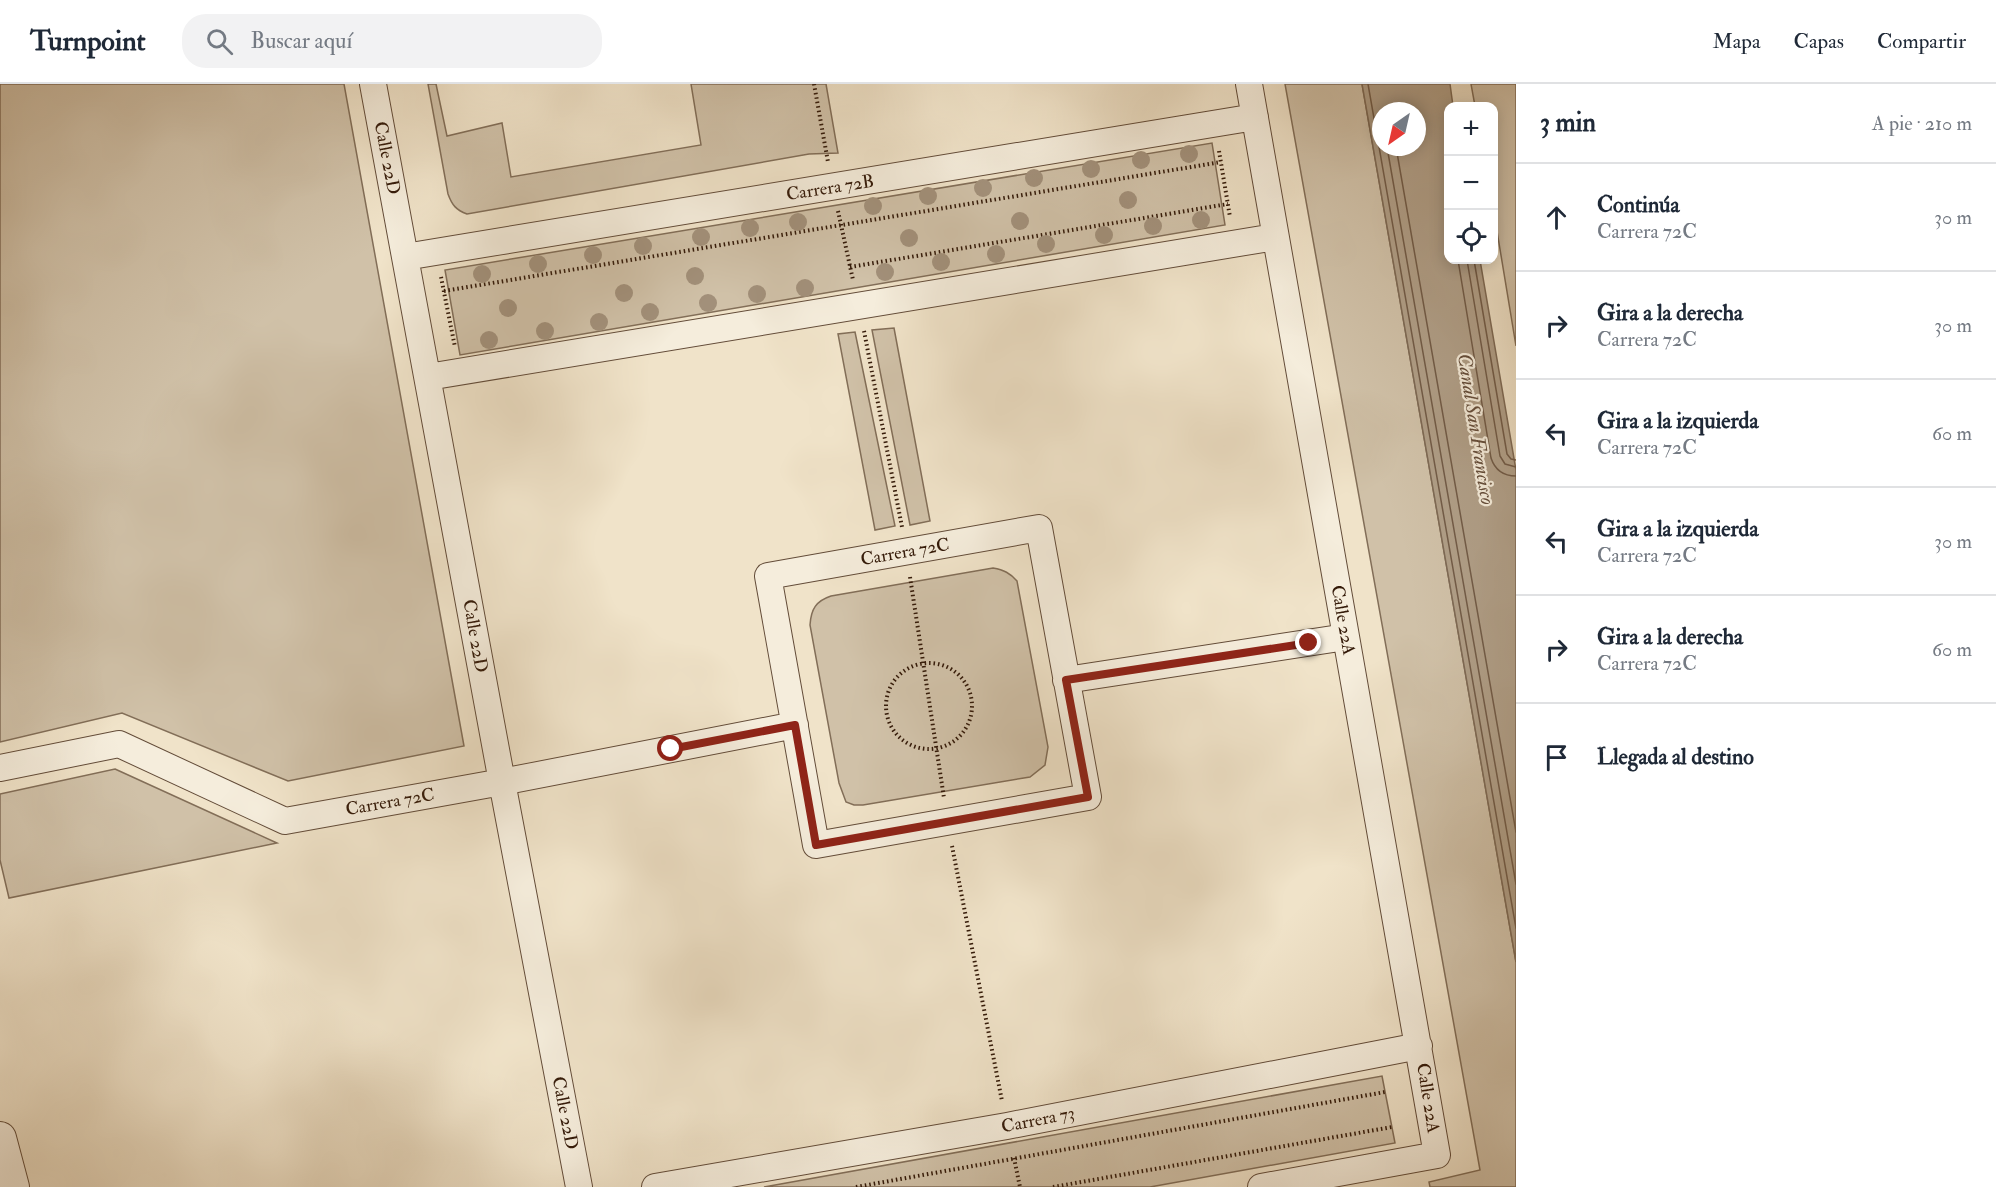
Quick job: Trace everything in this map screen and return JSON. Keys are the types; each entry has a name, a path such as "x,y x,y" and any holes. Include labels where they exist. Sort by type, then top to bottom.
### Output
{"street":[{"name":"Calle 22D","path":"373,84 579,1187"},
{"name":"Calle 22A","path":"1249,84 1437,1155 1261,1187"},
{"name":"Carrera 72B","path":"405,257 1254,117"},
{"path":"428,377 1275,237"},
{"name":"Carrera 72C","path":"1039,528 1088,797 816,845 795,725 768,576 1039,528"},
{"path":"1066,680 1346,638"},
{"name":"Carrera 72C","path":"0,768 119,744 285,821 502,782 795,725"},
{"name":"Carrera 73","path":"655,1187 1007,1126 1419,1046"},
{"path":"0,1138 13,1187"}],"path":[{"path":"814,84 827,153"},
{"path":"1217,142 1232,224"},
{"path":"444,291 1221,162"},
{"path":"837,204 860,306 903,532"},
{"path":"850,267 1228,204"},
{"path":"440,272 456,356"},
{"path":"911,578 944,798"},
{"path":"924,663 947,667 959,675 968,687 972,701 971,715 966,728 957,739 944,747 930,749 916,747 903,741 893,730 887,718 888,690 896,678 906,669 924,663"},
{"path":"951,837 1020,1187"},
{"path":"856,1187 1385,1092"},
{"path":"1053,1187 1392,1127"}],"shaded area":[{"path":"0,84 344,84 464,746 288,781 122,713 0,742"},
{"path":"428,84 436,84 447,136 502,123 511,177 701,145 691,84 826,84 838,153 809,154 467,214 455,207 448,194"},
{"path":"1285,84 1362,84 1372,141 1372,156 1375,156 1516,962 1516,1187 1430,1187 1429,1182 1480,1170"},
{"path":"1471,84 1516,84 1516,346 1498,237 1498,102 1474,102"},
{"path":"1212,143 1225,225 460,355 445,270"},
{"path":"894,328 930,521 910,525 872,330"},
{"path":"855,332 895,526 875,530 838,334"},
{"path":"993,568 1006,572 1017,581 1048,747 1045,765 1030,777 863,805 846,802 839,783 810,625 815,606 831,596"},
{"path":"115,769 277,843 9,898 0,860 0,794"},
{"path":"1382,1076 1395,1143 1150,1187 764,1187"}],"water":[{"name":"Canal San Francisco","path":"1362,84 1450,84 1452,102 1444,102 1444,264 1481,264 1516,470 1516,962 1375,156 1426,156 1426,102 1372,102 1372,141"}],"route":[{"path":"671,749 795,725 816,845 1088,797 1066,680 1309,643"}]}
